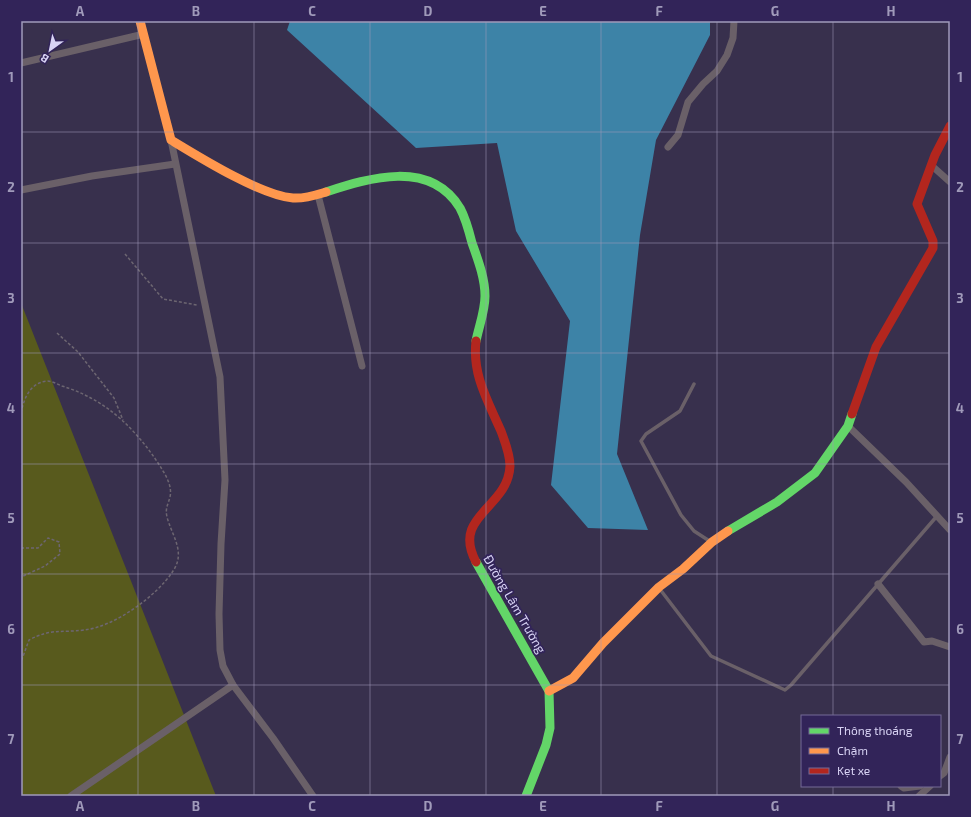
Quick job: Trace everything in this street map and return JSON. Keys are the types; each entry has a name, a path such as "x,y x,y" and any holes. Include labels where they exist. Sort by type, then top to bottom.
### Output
{"street":[{"path":"140,21 171,140 220,377 225,480 221,544 220,650 224,666 233,686 273,738 313,796"},
{"path":"668,147 678,135 688,102 717,71 727,55 733,38 734,21"},
{"path":"21,63 144,34"},
{"path":"549,691 573,678 603,643 659,587 683,569 712,542 732,528 777,502 810,478 822,463 848,426 876,347 933,248 933,241 917,204 931,165 950,126"},
{"name":"Đường Lâm Trường","path":"171,140 191,152 266,190 292,198 318,195 385,175 404,175 422,180 442,190 456,204 466,224 478,260 485,294 475,358 479,381 504,440 511,466 508,482 500,495 476,522 470,533 470,546 475,560 549,691 550,728 546,745 526,796"},
{"path":"21,190 92,176 175,164"},
{"path":"931,165 950,182"},
{"path":"318,195 362,366"},
{"path":"848,426 906,482 950,530"},
{"path":"878,584 924,642 932,641 950,648"},
{"path":"71,796 233,686"},
{"path":"941,775 944,773 950,757"},
{"path":"921,795 929,787"}],"lane":[{"path":"694,384 680,411 646,434 641,441 681,515 694,531 712,542"},
{"path":"659,587 711,656 785,690 791,685 937,516"}],"path":[{"path":"125,254 163,299 205,306"},
{"path":"57,333 78,352 114,398 124,422"},
{"path":"21,413 27,392 37,384 49,381 95,400 124,422 156,461 170,485 170,497 166,507 167,518 178,545 178,554 174,570 153,594 136,608 100,627 85,630 43,632 29,640 21,662"},
{"path":"21,548 38,548 48,538 58,542 60,554 45,566 21,577"}],"shaded area":[{"path":"21,303 216,796 21,796"}],"water":[{"path":"290,21 710,21 710,35 656,140 640,235 617,454 648,530 588,528 551,485 570,321 516,231 497,143 416,148 287,30"}],"traffic: fast":[{"path":"326,192 361,182 398,176 416,178 432,183 447,193 460,208 464,216 484,283 484,307 476,341"},
{"path":"728,531 777,502 815,473 848,426 852,414"},
{"path":"476,562 549,691 550,728 546,745 526,796"}],"traffic: slow":[{"path":"140,21 171,140 231,175 280,196 301,198 326,192"},
{"path":"549,691 573,678 603,643 659,587 683,569 712,542 728,531"}],"traffic: jam":[{"path":"852,414 876,347 933,248 933,241 917,204 935,155 950,126"},
{"path":"476,341 476,365 479,377 486,398 506,444 510,466 507,481 500,493 475,522 470,533 470,546 476,562"}]}
